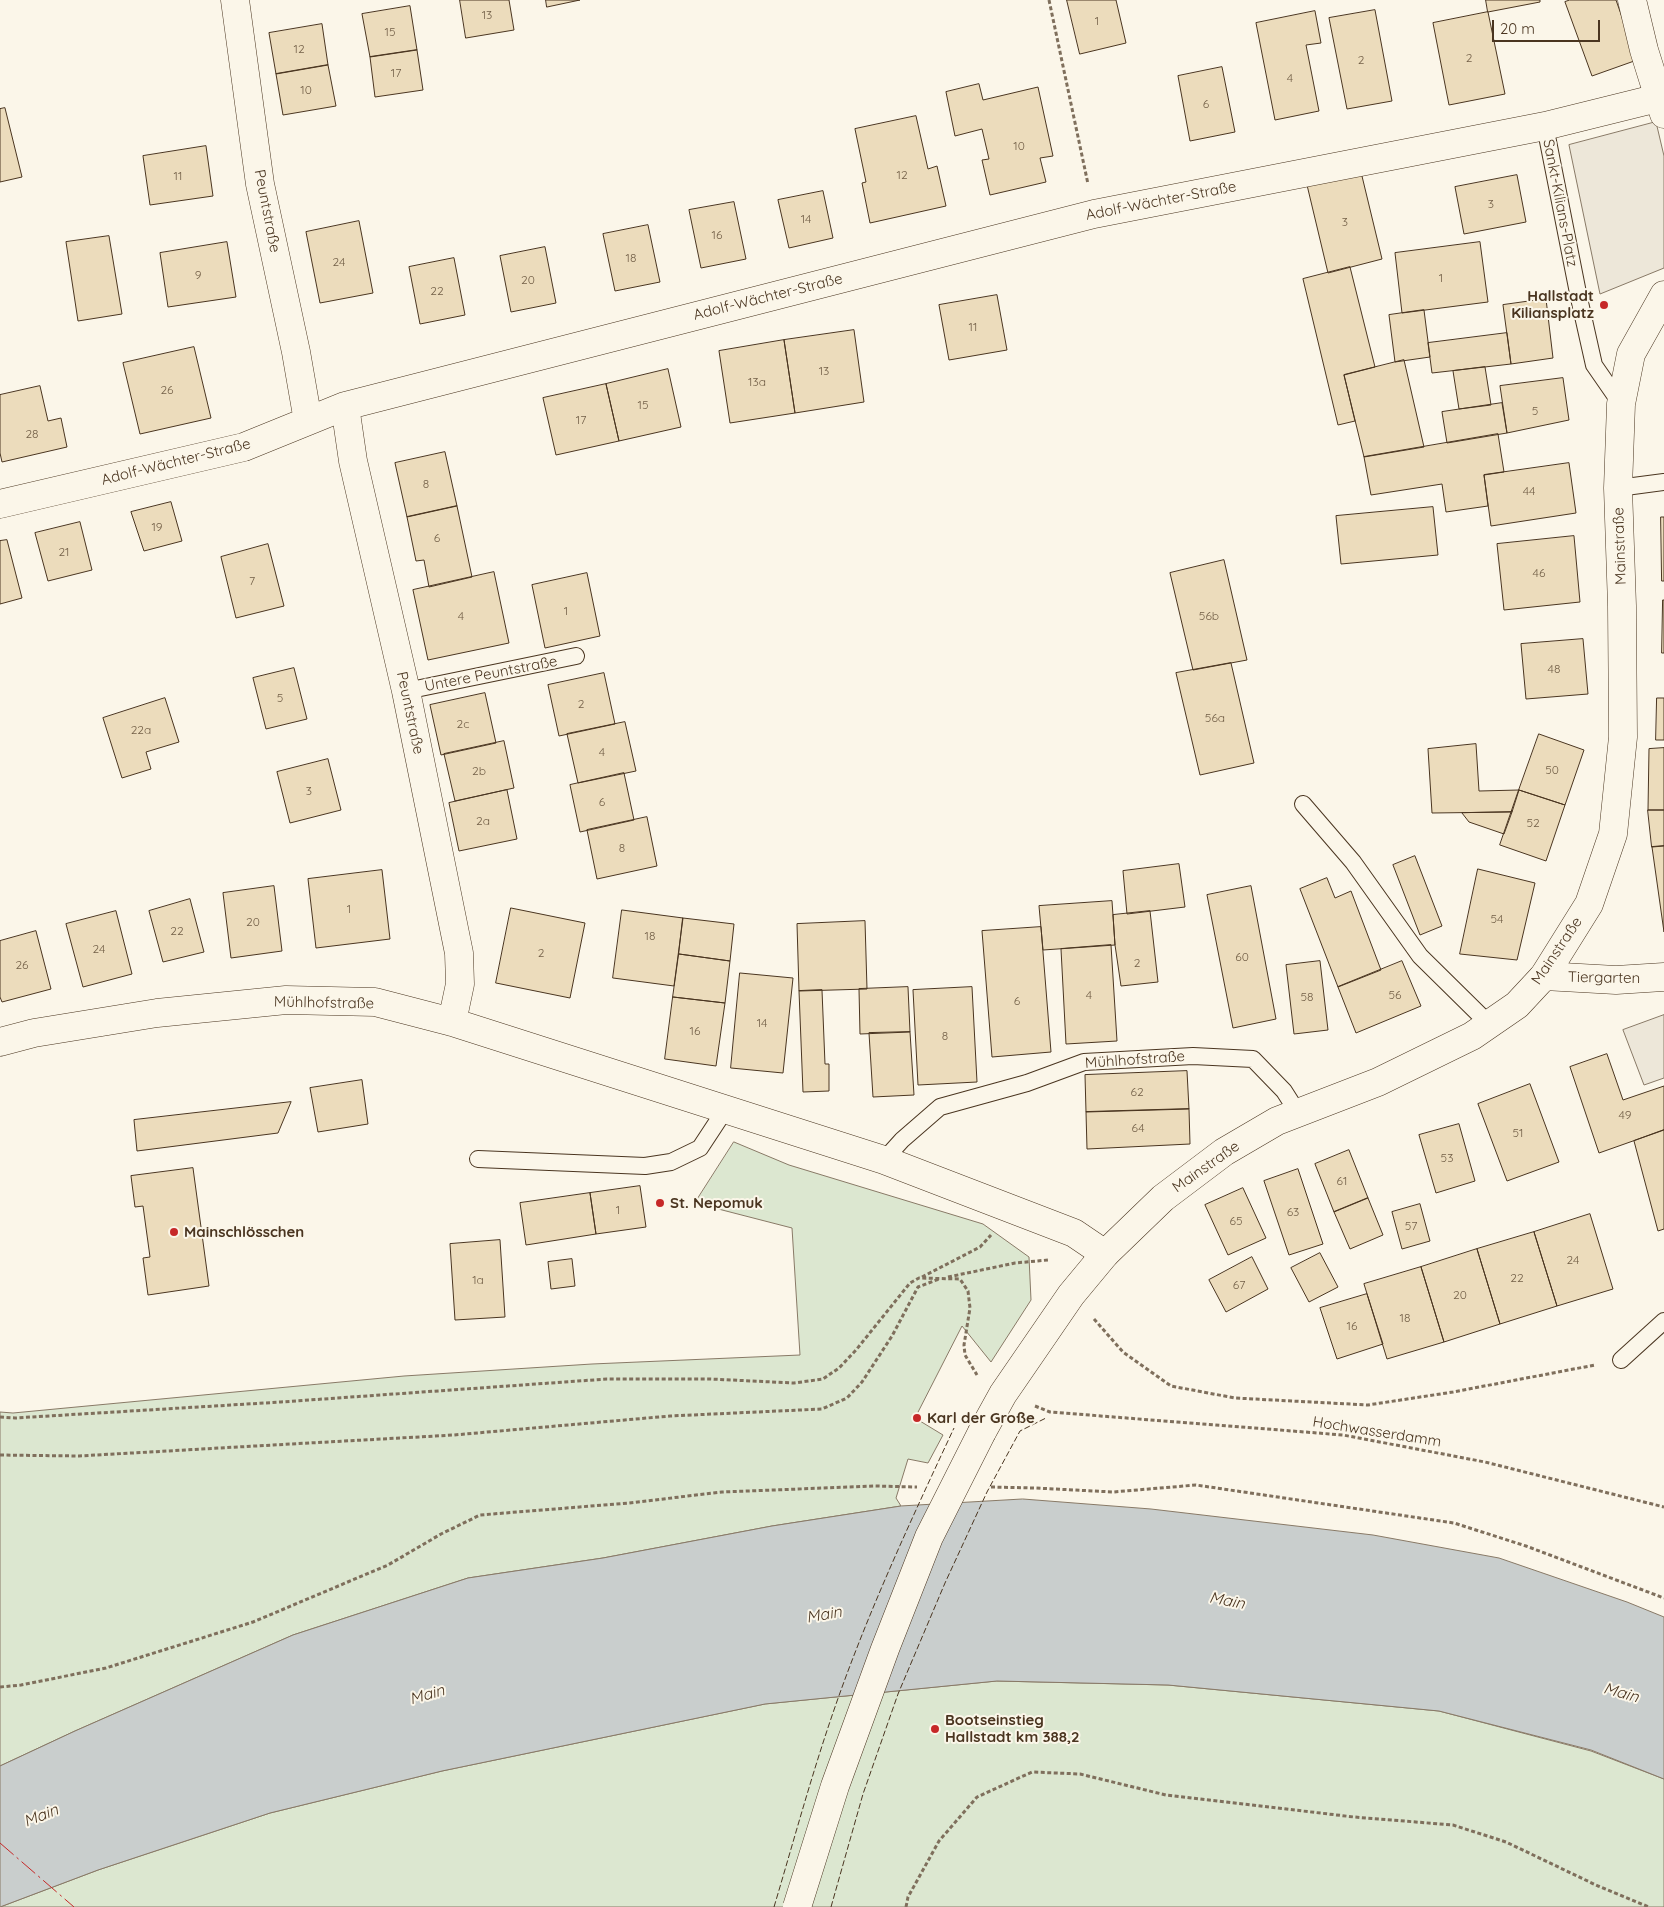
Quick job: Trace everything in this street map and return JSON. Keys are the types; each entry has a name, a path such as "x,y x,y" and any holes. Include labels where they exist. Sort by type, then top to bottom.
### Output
{"street":[{"name":"Peuntstraße","path":"235,0 260,184 296,352 308,421"},
{"path":"1632,0 1661,106"},
{"name":"Sankt-Kilians-Platz","path":"1545,126 1661,106"},
{"name":"Adolf-Wächter-Straße","path":"0,504 244,447 345,406 1094,214 1545,126"},
{"name":"Mainstraße","path":"797,1907 835,1786 885,1649 929,1537 1003,1394 1071,1295 1105,1254 1163,1198 1224,1152 1277,1121 1378,1082 1472,1036 1516,1005 1544,976 1589,904 1613,834 1624,738 1618,488 1621,404 1631,354 1664,295"},
{"name":"Peuntstraße","path":"345,406 353,461 406,691 459,954 460,984 452,1022"},
{"name":"Tiergarten","path":"1544,976 1663,982"},
{"name":"Mühlhofstraße","path":"0,1042 34,1033 158,1012 286,1000 375,1002 452,1022 884,1160 1074,1233 1105,1254"}],"lane":[{"name":"Sankt-Kilians-Platz","path":"1545,126 1594,365 1621,404"},
{"path":"1618,488 1664,482"},
{"name":"Untere Peuntstraße","path":"406,691 576,656"},
{"path":"1302,804 1353,862 1420,956 1489,1024"},
{"name":"Mühlhofstraße","path":"884,1160 902,1140 940,1107 1027,1083 1084,1062 1193,1056 1253,1059 1284,1091 1298,1113"},
{"path":"478,1159 645,1166 671,1162 700,1148 725,1110"},
{"path":"1621,1360 1664,1321"}],"path":[{"path":"1049,0 1094,214"},
{"path":"0,1417 15,1418 261,1403 607,1379 710,1379 794,1383 823,1379 839,1368 910,1282 980,1247 997,1227 1008,1208"},
{"path":"0,1456 79,1456 273,1445 454,1434 670,1416 822,1409 847,1398 862,1382 892,1336 918,1287 942,1278 1015,1263 1051,1259"},
{"path":"920,1278 960,1279 968,1291 970,1308 964,1345 966,1355 978,1376 1003,1394"},
{"path":"1071,1295 1123,1352 1171,1386 1235,1398 1368,1405 1453,1392 1621,1360"},
{"name":"Hochwasserdamm","path":"1050,1412 1343,1435 1485,1462 1664,1507"},
{"path":"988,1487 1113,1492 1196,1485 1454,1523 1526,1546 1664,1598"},
{"path":"0,1687 21,1685 106,1668 252,1622 388,1565 441,1534 480,1515 629,1503 722,1492 875,1486 922,1487"},
{"path":"906,1907 908,1897 939,1841 978,1797 1032,1772 1080,1774 1166,1795 1354,1817 1453,1825 1506,1842 1598,1886 1649,1907"}],"green space":[{"path":"734,1142 789,1165 983,1224 1029,1257 1031,1300 991,1362 962,1326 915,1418 943,1435 928,1463 908,1459 896,1498 901,1506 772,1526 603,1558 468,1578 293,1635 0,1766 0,1412 13,1413 404,1376 592,1364 800,1355 792,1228 695,1203"},
{"path":"997,1681 1168,1685 1439,1711 1591,1751 1664,1779 1664,1907 0,1907 98,1870 270,1813 442,1771 765,1704"}],"shaded area":[{"path":"1656,122 1664,156 1664,268 1600,294 1569,145"},
{"path":"1664,1015 1664,1078 1644,1085 1623,1030"}],"water":[{"name":"Main","path":"1023,1499 1151,1509 1373,1535 1499,1558 1627,1602 1664,1617 1664,1779 1591,1750 1439,1711 1168,1685 997,1681 765,1704 442,1771 270,1813 98,1870 0,1907 0,1766 293,1635 468,1578 603,1558 772,1526 901,1506"}],"building":[{"path":"460,0 509,0 514,30 466,38"},
{"path":"546,0 580,0 547,7"},
{"path":"1067,0 1116,0 1126,43 1080,54"},
{"path":"1486,0 1540,0 1540,2 1488,12"},
{"path":"1570,0 1616,0 1637,60 1592,76 1565,2"},
{"path":"410,6 417,50 370,57 362,14"},
{"path":"1375,10 1392,101 1347,109 1329,18"},
{"path":"1315,11 1321,43 1306,45 1319,111 1275,120 1256,23"},
{"path":"1488,12 1505,94 1449,105 1433,23"},
{"path":"322,24 328,65 276,74 269,33"},
{"path":"417,50 423,90 375,97 370,57"},
{"path":"328,65 336,106 283,115 276,74"},
{"path":"1222,67 1235,132 1190,141 1178,76"},
{"path":"979,84 983,100 1038,87 1053,156 1040,158 1046,182 990,195 982,160 989,159 982,129 955,136 946,92"},
{"path":"5,108 22,177 0,182 0,109"},
{"path":"916,116 928,169 937,166 946,206 870,223 862,183 866,182 855,129"},
{"path":"206,146 213,196 150,205 143,156"},
{"path":"1361,172 1382,259 1328,273 1307,185"},
{"path":"1517,175 1526,222 1464,234 1455,187"},
{"path":"823,191 833,238 789,248 778,200"},
{"path":"734,202 746,259 701,268 689,210"},
{"path":"359,221 373,293 320,303 306,232"},
{"path":"648,225 660,282 615,291 603,234"},
{"path":"109,236 122,314 78,321 66,242"},
{"path":"227,242 236,297 168,307 160,253"},
{"path":"1480,242 1488,302 1402,313 1395,253"},
{"path":"545,247 556,303 511,312 500,256"},
{"path":"454,258 465,315 420,324 409,267"},
{"path":"1350,267 1375,367 1344,375 1355,421 1338,425 1303,279"},
{"path":"997,295 1007,350 949,360 939,305"},
{"path":"1546,299 1553,358 1511,364 1503,305"},
{"path":"1424,310 1430,357 1395,362 1389,315"},
{"path":"854,330 864,402 795,413 784,340"},
{"path":"1507,333 1511,364 1432,373 1428,343"},
{"path":"784,340 795,413 730,423 719,351"},
{"path":"194,347 211,418 140,434 123,363"},
{"path":"1404,360 1424,447 1364,457 1344,375"},
{"path":"1485,367 1491,405 1459,409 1453,371"},
{"path":"668,369 681,427 619,441 606,384"},
{"path":"1563,378 1569,420 1507,433 1500,386"},
{"path":"606,384 619,441 556,455 543,398"},
{"path":"40,386 48,421 61,418 67,447 2,462 0,453 0,395"},
{"path":"1502,403 1507,433 1447,443 1442,412"},
{"path":"1498,434 1504,472 1484,475 1488,506 1446,512 1442,484 1371,495 1364,457"},
{"path":"445,452 457,506 407,517 395,463"},
{"path":"1569,463 1576,513 1491,526 1484,475"},
{"path":"171,502 182,541 144,551 131,512"},
{"path":"457,506 472,577 429,587 424,560 416,561 407,517"},
{"path":"1433,507 1438,555 1341,564 1336,516"},
{"path":"1661,517 1664,517 1664,581 1662,581"},
{"path":"80,522 92,570 48,581 35,533"},
{"path":"1574,536 1580,602 1504,610 1497,544"},
{"path":"7,540 22,598 0,604 0,541"},
{"path":"268,544 284,606 236,618 221,557"},
{"path":"1224,560 1247,660 1193,670 1170,573"},
{"path":"494,572 509,643 428,660 413,590"},
{"path":"587,573 600,636 545,648 532,585"},
{"path":"1663,600 1664,653 1662,653"},
{"path":"1583,639 1588,694 1526,699 1521,644"},
{"path":"1231,663 1254,763 1200,775 1176,673"},
{"path":"294,668 307,719 266,729 253,678"},
{"path":"604,673 615,724 559,736 548,685"},
{"path":"485,693 496,743 441,755 430,705"},
{"path":"165,698 179,742 146,752 151,769 122,778 103,718"},
{"path":"1657,698 1664,698 1664,740 1656,740"},
{"path":"625,722 636,771 578,783 567,734"},
{"path":"1539,734 1584,750 1565,805 1519,790"},
{"path":"504,741 514,788 455,801 444,754"},
{"path":"1476,744 1479,791 1519,790 1512,812 1432,813 1428,749"},
{"path":"1664,748 1664,810 1648,810 1649,749"},
{"path":"328,759 341,810 290,823 277,772"},
{"path":"624,773 634,820 580,832 570,785"},
{"path":"507,790 517,839 459,851 449,803"},
{"path":"1519,790 1565,805 1546,861 1500,845"},
{"path":"1648,810 1664,810 1664,846 1652,847"},
{"path":"1512,812 1504,834 1469,822 1462,813"},
{"path":"647,817 657,866 597,879 587,830"},
{"path":"1664,846 1664,932 1652,847"},
{"path":"1415,856 1442,926 1420,935 1393,865"},
{"path":"1179,864 1185,907 1127,914 1123,871"},
{"path":"1478,869 1535,883 1517,960 1460,954"},
{"path":"382,870 390,939 316,948 308,879"},
{"path":"1327,878 1335,898 1351,891 1381,970 1338,987 1300,889"},
{"path":"274,886 282,951 231,958 223,893"},
{"path":"1251,886 1276,1019 1233,1028 1207,895"},
{"path":"190,899 204,952 163,962 149,911"},
{"path":"1112,901 1115,945 1043,950 1039,906"},
{"path":"511,908 585,923 570,998 496,983"},
{"path":"622,910 683,918 674,986 613,978"},
{"path":"116,911 132,974 83,987 66,924"},
{"path":"1150,911 1158,982 1121,986 1113,915"},
{"path":"683,918 734,924 730,961 679,954"},
{"path":"865,921 867,989 799,991 797,924"},
{"path":"1041,927 1051,1052 992,1057 982,931"},
{"path":"36,931 51,989 2,1002 0,997 0,941"},
{"path":"1111,945 1117,1041 1066,1044 1061,949"},
{"path":"679,954 730,961 725,1003 673,997"},
{"path":"1320,961 1328,1030 1294,1034 1286,965"},
{"path":"1402,961 1421,1006 1356,1033 1338,987"},
{"path":"740,973 793,978 783,1073 731,1068"},
{"path":"908,987 910,1032 860,1034 859,989"},
{"path":"972,987 977,1082 918,1085 913,990"},
{"path":"822,990 825,1064 829,1064 829,1091 803,1092 799,991"},
{"path":"673,997 725,1003 716,1066 665,1059"},
{"path":"910,1032 914,1095 873,1097 869,1033"},
{"path":"1607,1054 1623,1100 1664,1086 1664,1130 1599,1153 1570,1067"},
{"path":"1187,1071 1189,1109 1086,1112 1085,1075"},
{"path":"362,1080 368,1124 318,1132 310,1088"},
{"path":"1530,1084 1559,1162 1507,1181 1478,1104"},
{"path":"291,1102 278,1133 137,1151 134,1120"},
{"path":"1189,1109 1190,1144 1087,1149 1086,1112"},
{"path":"1459,1124 1475,1181 1436,1193 1419,1135"},
{"path":"1664,1130 1664,1229 1658,1231 1634,1141"},
{"path":"1349,1150 1368,1198 1334,1212 1315,1164"},
{"name":"Mainschlösschen","path":"193,1168 209,1286 148,1295 143,1258 150,1257 143,1206 135,1207 131,1176"},
{"path":"1298,1169 1323,1244 1289,1255 1264,1181"},
{"path":"640,1186 646,1227 596,1234 590,1193"},
{"path":"1243,1188 1266,1238 1228,1255 1205,1205"},
{"path":"590,1193 596,1234 526,1245 520,1203"},
{"path":"1368,1198 1383,1235 1350,1249 1334,1212"},
{"path":"1420,1204 1430,1241 1402,1249 1392,1212"},
{"path":"1590,1214 1613,1289 1557,1306 1534,1232"},
{"path":"1534,1232 1557,1306 1500,1324 1477,1249"},
{"path":"500,1240 505,1317 455,1320 450,1244"},
{"path":"1477,1249 1500,1324 1444,1342 1421,1267"},
{"path":"1320,1253 1338,1287 1309,1302 1291,1268"},
{"path":"1252,1257 1268,1289 1226,1312 1209,1280"},
{"path":"572,1259 575,1286 551,1289 548,1262"},
{"path":"1421,1267 1444,1342 1387,1359 1364,1284"},
{"path":"1367,1294 1383,1344 1337,1359 1320,1308"}],"fence":[{"path":"831,1907 863,1794 898,1694 945,1583 987,1492 1020,1431 1046,1418"},
{"path":"774,1907 835,1707 861,1636 954,1428"}],"power":[{"path":"0,1843 74,1907"}],"place":[{"name":"Hallstadt Kiliansplatz","path":"1604,305"},
{"name":"St. Nepomuk","path":"660,1203"},
{"name":"Mainschlösschen","path":"174,1232"},
{"name":"Karl der Große","path":"917,1418"},
{"name":"Bootseinstieg Hallstadt km 388,2","path":"935,1729"}]}
